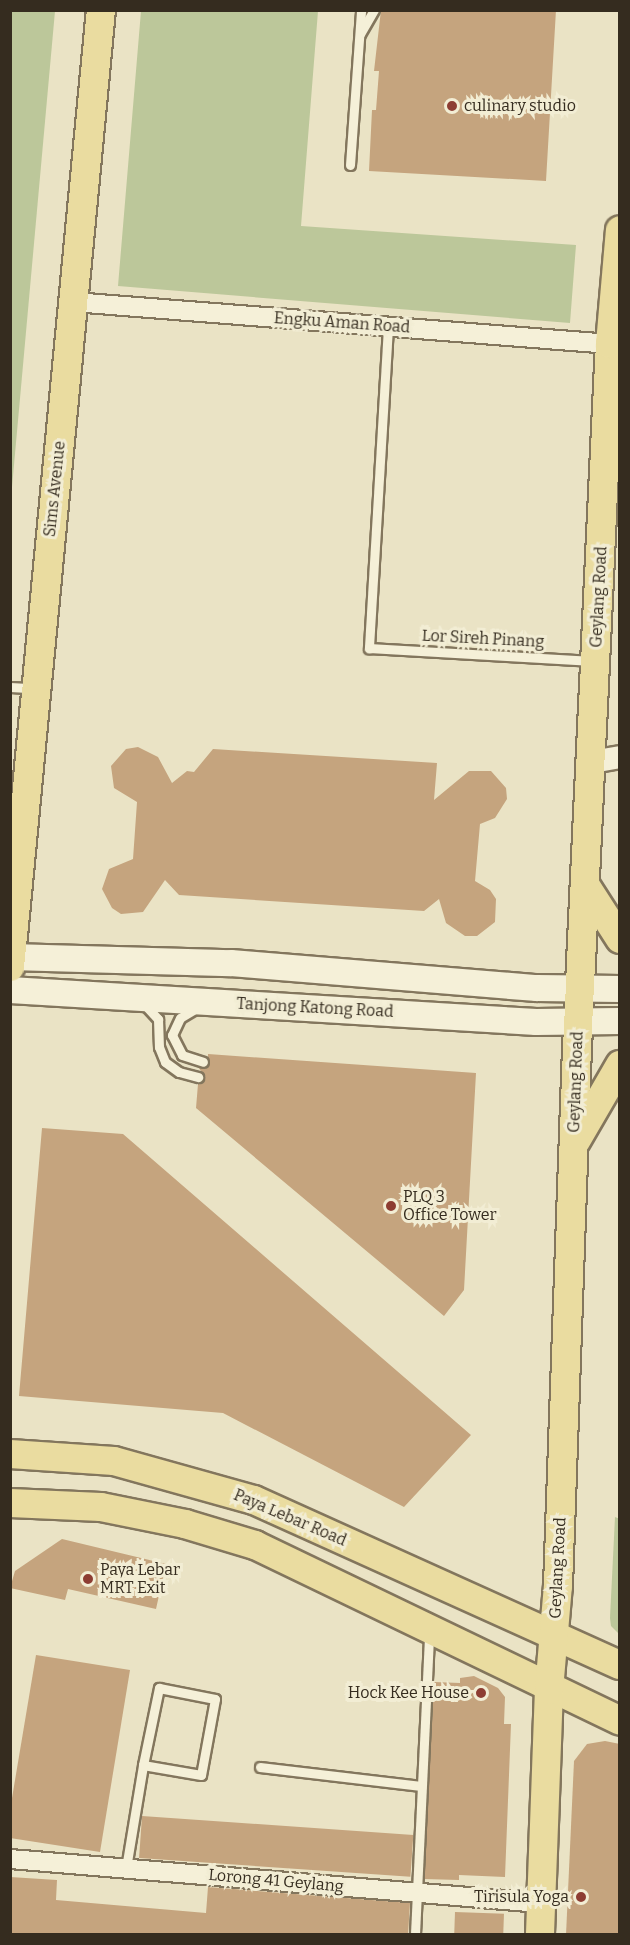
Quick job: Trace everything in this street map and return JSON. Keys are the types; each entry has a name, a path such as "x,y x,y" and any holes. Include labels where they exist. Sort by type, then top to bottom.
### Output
{"main road":[{"name":"Sims Avenue","path":"11,962 23,688 73,302 101,10"},
{"name":"Geylang Road","path":"540,1935 549,1690 555,1634 580,989 586,886 606,759 596,661 610,344 620,230"},
{"path":"586,886 620,939"},
{"path":"11,962 231,963 580,989 620,989"},
{"name":"Tanjong Katong Road","path":"10,990 536,1022 620,1020"},
{"path":"574,1145 620,1065"},
{"name":"Paya Lebar Road","path":"10,1454 114,1461 254,1500 620,1665"},
{"path":"10,1503 101,1507 185,1524 255,1545 549,1690 620,1721"}],"street":[{"name":"Engku Aman Road","path":"73,302 610,344"},
{"name":"Lorong 41 Geylang","path":"10,1859 542,1903"}],"lane":[{"path":"350,165 361,10"},
{"path":"359,36 374,10"},
{"name":"Lor Sireh Pinang","path":"388,327 369,648 596,661"},
{"path":"115,997 141,1002 151,1009 158,1019 159,1047 165,1062 179,1072 198,1077"},
{"path":"203,1062 183,1055 175,1046 174,1025 189,1010 239,1004"},
{"path":"415,1935 429,1632"},
{"path":"126,1868 143,1765 159,1689 215,1699 201,1775 143,1765"},
{"path":"260,1767 421,1786"}],"green space":[{"path":"10,11 55,11 11,498"},
{"path":"141,11 318,11 301,226 576,245 570,323 118,286"},
{"path":"615,1517 620,1519 619,1634 611,1626 610,1618"}],"building":[{"path":"381,10 556,10 546,181 369,171 372,110 376,110 379,71 374,71"},
{"path":"138,747 158,757 172,783 187,771 194,772 213,749 437,763 434,800 469,771 491,771 506,788 507,799 495,818 480,824 475,881 490,890 496,899 495,922 477,936 465,936 446,923 439,899 424,911 179,895 165,880 143,912 121,914 112,908 102,889 109,869 133,859 137,802 114,788 111,766 126,749"},
{"name":"PLQ 3 Office Tower","path":"208,1054 476,1073 464,1290 444,1316 196,1108 198,1084 205,1078 199,1068 208,1067"},
{"path":"42,1128 123,1134 471,1435 404,1507 223,1413 19,1396"},
{"name":"Paya Lebar MRT Exit","path":"62,1539 166,1564 156,1609 68,1589 65,1600 10,1588 15,1571"},
{"path":"36,1655 130,1670 100,1852 10,1838 10,1810"},
{"path":"474,1676 498,1688 505,1697 504,1724 511,1724 505,1877 459,1875 459,1880 424,1879 434,1682 460,1683 460,1678"},
{"path":"605,1741 620,1744 620,1935 566,1935 574,1761 587,1744"},
{"path":"142,1816 413,1835 410,1877 139,1858"},
{"path":"10,1877 57,1880 56,1900 206,1913 208,1887 410,1903 408,1935 10,1935"},
{"path":"455,1912 504,1914 503,1934 454,1934"}],"place":[{"name":"culinary studio","path":"452,106"},
{"name":"PLQ 3 Office Tower","path":"391,1206"},
{"name":"Paya Lebar MRT Exit","path":"88,1579"},
{"name":"Hock Kee House","path":"481,1693"},
{"name":"Tirisula Yoga","path":"581,1897"}]}
